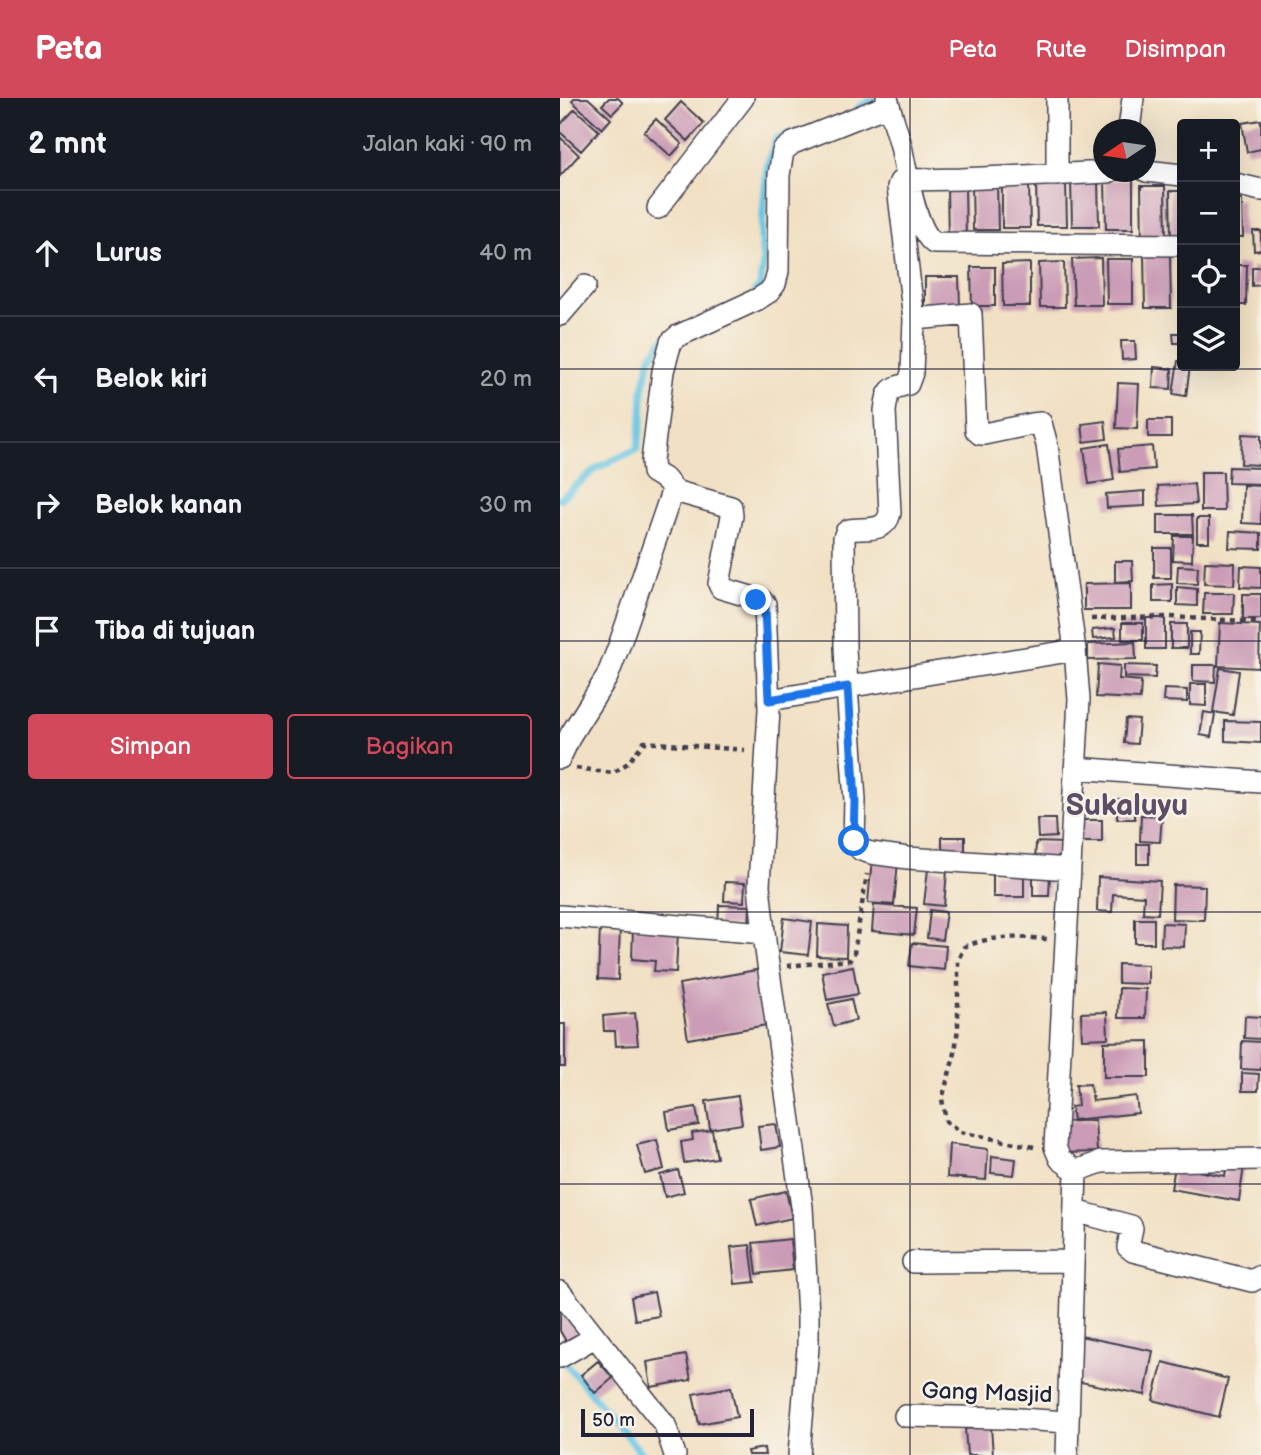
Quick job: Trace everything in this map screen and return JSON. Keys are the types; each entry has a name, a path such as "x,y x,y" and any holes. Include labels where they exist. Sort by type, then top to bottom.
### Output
{"street":[{"path":"658,208 743,98"},
{"path":"1057,98 1057,175"},
{"path":"1130,119 1133,98"},
{"path":"799,1455 808,1325 803,1221 760,886 769,700 765,604 761,600 721,588 719,584 732,507 673,489 666,480 653,472 663,370 671,342 758,299 775,284 779,258 779,175 783,151 793,143 890,107 908,180 925,233 934,243 1177,245"},
{"path":"1070,869 908,858 861,850 854,841 855,800 845,647 844,538 849,530 879,527 888,521 890,513 885,411 888,392 910,381 914,319 898,187 901,181 1093,173"},
{"path":"1156,173 1177,175"},
{"path":"1240,185 1261,190"},
{"path":"560,315 585,285"},
{"path":"914,319 971,314 976,430 980,434 1038,423 1042,426 1047,445 1075,650 1079,699 1055,1147 1060,1159 1076,1171"},
{"path":"566,763 571,734 607,677 620,646 673,489"},
{"path":"769,700 1075,650"},
{"path":"1075,768 1261,782"},
{"path":"560,916 764,933"},
{"path":"1076,1171 1101,1162 1261,1159"},
{"path":"1067,1455 1076,1171"},
{"path":"1075,1211 1131,1226 1128,1247 1133,1251 1252,1281 1261,1276"},
{"path":"913,1262 1073,1261"},
{"path":"560,1292 666,1425 675,1455"},
{"path":"562,1356 595,1338"},
{"name":"Gang Masjid","path":"905,1416 1067,1422"}],"path":[{"path":"1071,619 1170,617 1261,622"},
{"path":"566,763 613,773 628,763 644,742 767,752"},
{"path":"769,968 850,961 854,953 871,853"},
{"path":"1055,1147 1034,1147 960,1132 946,1121 942,1099 955,1053 958,1027 958,960 964,947 982,940 1020,937 1067,940"}],"building":[{"path":"574,98 588,98 611,119 602,129 572,101"},
{"path":"609,98 618,98 623,103 612,114 602,105"},
{"path":"681,102 704,123 688,141 665,120"},
{"path":"575,109 599,131 581,151 560,132 560,125"},
{"path":"656,119 682,144 671,156 644,132"},
{"path":"1261,120 1261,149 1247,152 1242,123"},
{"path":"560,137 579,155 560,176"},
{"path":"1071,181 1098,182 1099,226 1072,226"},
{"path":"1105,182 1133,182 1133,229 1106,229"},
{"path":"1036,183 1066,183 1067,226 1037,226"},
{"path":"972,184 997,184 998,230 973,230"},
{"path":"1002,184 1029,184 1030,228 1002,228"},
{"path":"1141,186 1165,186 1166,239 1142,239"},
{"path":"947,187 965,187 966,239 948,239"},
{"path":"1170,191 1177,191 1177,240 1171,240"},
{"path":"1240,200 1242,200 1243,237 1240,237"},
{"path":"1253,231 1261,231 1261,250 1254,251"},
{"path":"1144,254 1170,254 1171,308 1145,308"},
{"path":"1101,258 1102,305 1074,305 1072,259"},
{"path":"1106,259 1133,259 1133,304 1107,304"},
{"path":"1064,262 1065,307 1040,307 1039,263"},
{"path":"1030,263 1030,306 1003,306 1002,264"},
{"path":"1240,265 1247,265 1246,305 1240,305"},
{"path":"971,267 995,267 995,306 972,306"},
{"path":"1252,267 1261,267 1261,285 1252,286"},
{"path":"925,277 959,277 960,306 925,307"},
{"path":"1173,333 1177,333 1177,343 1174,343"},
{"path":"1121,341 1135,341 1136,359 1122,360"},
{"path":"1154,367 1172,369 1171,389 1153,388"},
{"path":"1177,368 1177,371 1189,371 1186,396 1173,394"},
{"path":"1118,383 1139,384 1137,429 1116,428"},
{"path":"1148,420 1171,420 1171,437 1148,437"},
{"path":"1105,421 1107,439 1084,442 1082,424"},
{"path":"1242,434 1261,435 1261,465 1241,464"},
{"path":"1109,444 1114,480 1089,484 1084,448"},
{"path":"1152,446 1154,469 1120,472 1118,449"},
{"path":"1229,467 1261,468 1261,484 1228,483"},
{"path":"1201,472 1223,472 1224,511 1201,511"},
{"path":"1194,484 1196,504 1159,506 1158,486"},
{"path":"1243,485 1261,486 1261,524 1242,523"},
{"path":"1145,491 1145,506 1107,508 1106,494"},
{"path":"1158,515 1192,515 1193,534 1158,534"},
{"path":"1197,518 1209,518 1209,542 1197,542"},
{"path":"1230,531 1261,533 1261,549 1229,548"},
{"path":"1174,536 1193,536 1192,561 1173,560"},
{"path":"1154,548 1171,548 1171,578 1154,578"},
{"path":"1115,561 1132,561 1133,581 1115,582"},
{"path":"1205,562 1235,563 1234,585 1204,584"},
{"path":"1178,566 1198,567 1197,584 1177,583"},
{"path":"1241,566 1261,567 1261,588 1240,587"},
{"path":"1131,583 1131,610 1084,610 1084,584"},
{"path":"1172,584 1172,602 1153,602 1153,585"},
{"path":"1177,587 1197,589 1197,606 1177,605"},
{"path":"1204,593 1234,593 1233,614 1203,614"},
{"path":"1243,594 1261,594 1261,619 1243,619"},
{"path":"1146,618 1165,618 1165,649 1146,649"},
{"path":"1122,623 1143,623 1143,640 1122,640"},
{"path":"1220,623 1260,625 1259,668 1218,666"},
{"path":"1171,624 1187,624 1187,648 1171,648"},
{"path":"1115,628 1116,637 1093,639 1092,630"},
{"path":"1190,632 1200,632 1199,654 1190,654"},
{"path":"1135,642 1136,659 1088,660 1088,644"},
{"path":"1098,664 1120,666 1119,679 1141,681 1140,699 1096,697"},
{"path":"1124,665 1156,666 1155,678 1124,677"},
{"path":"1193,665 1216,665 1215,682 1193,681"},
{"path":"1220,668 1239,671 1233,715 1213,712"},
{"path":"1190,684 1206,684 1206,706 1190,705"},
{"path":"1164,689 1187,690 1187,702 1163,701"},
{"path":"1204,712 1215,714 1211,737 1200,735"},
{"path":"1126,719 1139,720 1137,744 1124,743"},
{"path":"1225,721 1261,722 1261,743 1225,741"},
{"path":"1117,799 1135,799 1135,819 1117,819"},
{"path":"1141,815 1162,816 1160,842 1140,841"},
{"path":"1037,819 1055,819 1056,837 1038,838"},
{"path":"1076,820 1102,820 1102,842 1075,842"},
{"path":"942,837 965,837 965,858 942,858"},
{"path":"1036,842 1064,843 1063,867 1035,866"},
{"path":"1137,844 1149,844 1149,864 1137,864"},
{"path":"872,859 898,861 894,905 868,903"},
{"path":"928,869 947,871 944,906 924,904"},
{"path":"993,873 1024,873 1024,897 993,897"},
{"path":"1033,873 1050,873 1049,896 1033,896"},
{"path":"1098,877 1160,881 1158,914 1143,913 1144,896 1113,894 1112,912 1097,911"},
{"path":"725,882 745,883 744,902 724,901"},
{"path":"1173,885 1205,886 1204,920 1172,919"},
{"path":"719,905 750,906 749,927 718,925"},
{"path":"874,905 917,908 914,935 872,931"},
{"path":"930,910 946,912 942,940 927,938"},
{"path":"784,918 812,922 808,955 780,952"},
{"path":"1135,919 1154,919 1154,943 1135,943"},
{"path":"1162,923 1185,924 1184,947 1161,946"},
{"path":"818,924 847,926 846,957 817,956"},
{"path":"600,927 620,928 618,980 598,979"},
{"path":"633,928 678,931 676,972 654,971 655,961 632,959"},
{"path":"912,943 946,946 944,970 909,966"},
{"path":"1118,964 1148,965 1148,984 1118,983"},
{"path":"853,966 858,994 827,1000 822,972"},
{"path":"762,969 772,1024 688,1039 679,984"},
{"path":"1119,988 1146,989 1145,1018 1118,1018"},
{"path":"851,999 856,1020 834,1026 828,1004"},
{"path":"1107,1012 1108,1038 1082,1039 1081,1013"},
{"path":"635,1013 638,1045 616,1046 615,1031 604,1031 603,1016"},
{"path":"1245,1016 1261,1017 1260,1039 1244,1038"},
{"path":"560,1024 565,1024 565,1067 560,1067"},
{"path":"1149,1041 1149,1077 1104,1077 1104,1042"},
{"path":"1242,1041 1261,1042 1261,1070 1241,1069"},
{"path":"1242,1073 1259,1074 1258,1091 1242,1091"},
{"path":"1090,1084 1093,1101 1136,1096 1138,1113 1073,1120 1071,1107 1078,1106 1076,1085"},
{"path":"738,1096 742,1124 710,1129 706,1101"},
{"path":"696,1107 699,1125 669,1130 666,1112"},
{"path":"1095,1120 1097,1152 1063,1153 1061,1122"},
{"path":"776,1124 780,1147 761,1150 758,1126"},
{"path":"712,1130 717,1158 684,1163 681,1142 693,1140 692,1133"},
{"path":"657,1140 664,1169 645,1174 637,1145"},
{"path":"949,1144 988,1149 986,1180 947,1177"},
{"path":"992,1156 1016,1159 1014,1175 991,1173"},
{"path":"1227,1163 1244,1166 1239,1201 1171,1189 1175,1167 1225,1176"},
{"path":"678,1170 684,1192 665,1197 660,1175"},
{"path":"786,1191 792,1218 757,1226 751,1199"},
{"path":"790,1239 793,1270 757,1274 753,1243"},
{"path":"750,1245 755,1282 735,1284 731,1247"},
{"path":"654,1292 659,1316 635,1320 631,1297"},
{"path":"560,1308 581,1333 566,1341 560,1331"},
{"path":"1080,1336 1153,1351 1145,1395 1071,1380"},
{"path":"686,1355 691,1380 651,1387 647,1362"},
{"path":"598,1361 613,1378 595,1393 581,1375"},
{"path":"1163,1362 1228,1379 1219,1417 1153,1400"},
{"path":"731,1387 737,1417 699,1424 693,1394"},
{"path":"991,1427 993,1455 967,1455 965,1429"},
{"path":"764,1448 765,1455 748,1455 747,1451"}],"waterway":[{"path":"858,108 874,98"},
{"path":"755,291 760,287 763,263 761,236 767,165 776,139 792,133"},
{"path":"560,499 597,468 637,449 643,389 651,356 664,339"},
{"path":"562,1359 642,1455"}],"district":[{"name":"Sukaluyu","path":"1127,806"}],"route":[{"path":"756,600 765,604 769,700 848,687 855,800 854,841"}]}
